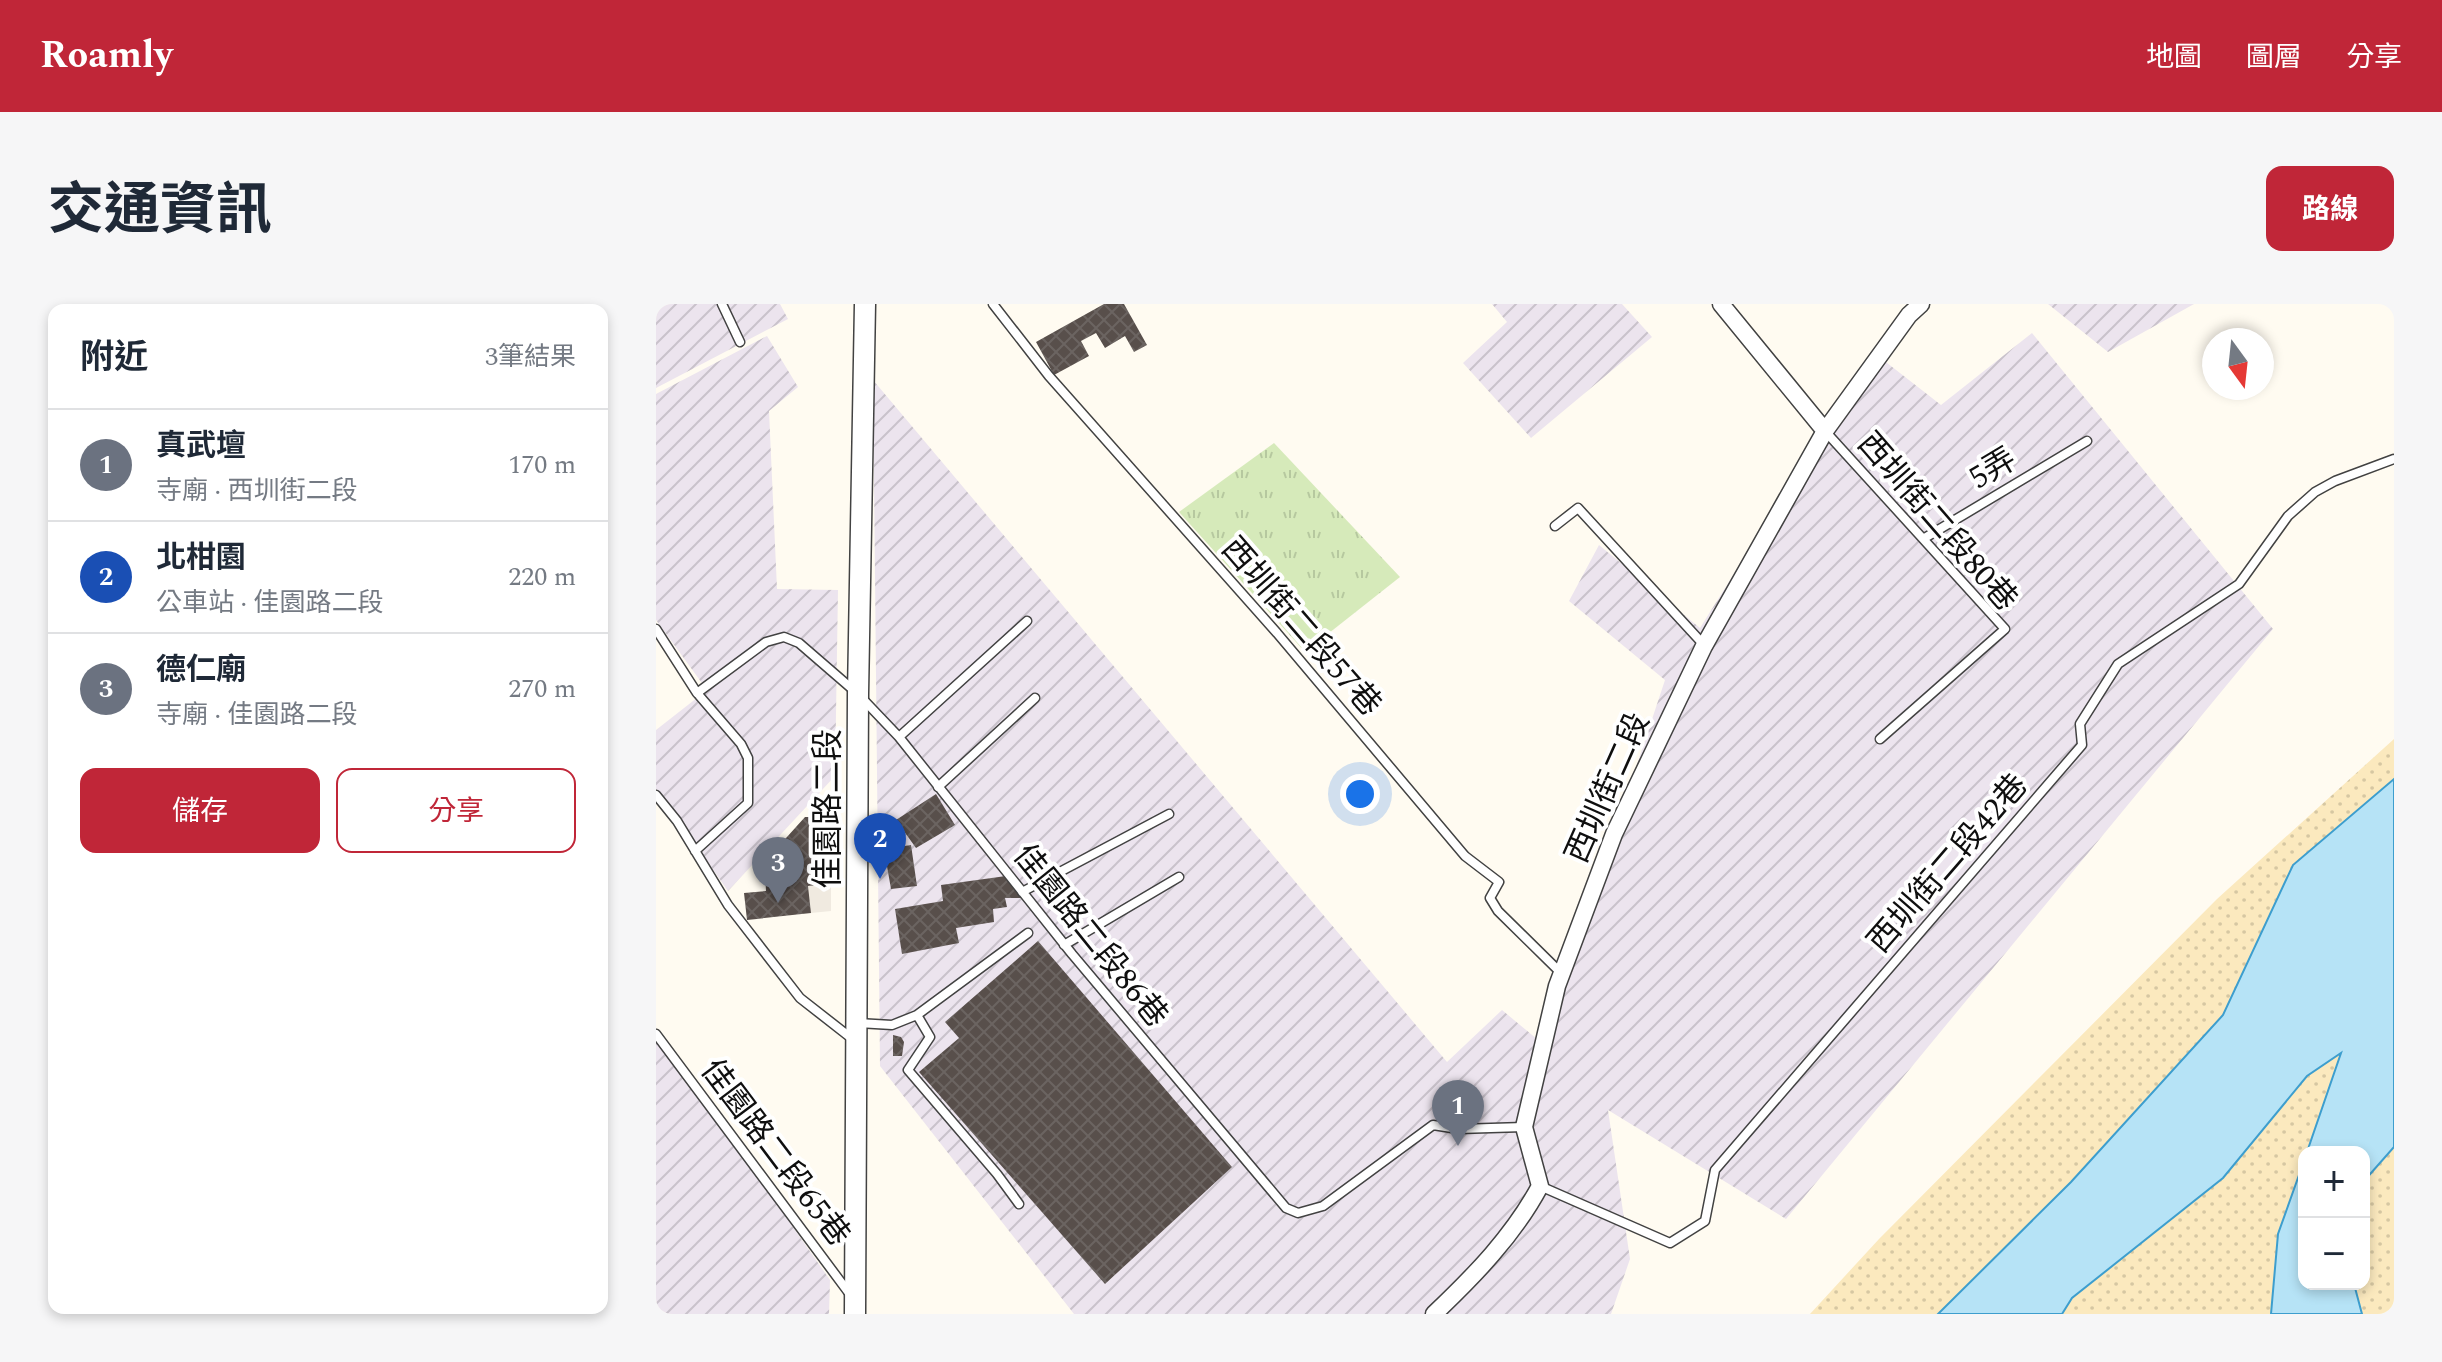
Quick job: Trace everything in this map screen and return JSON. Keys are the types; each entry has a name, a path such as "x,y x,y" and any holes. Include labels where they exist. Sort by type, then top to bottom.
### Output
{"street":[{"name":"佳園路二段","path":"855,1307 858,694 865,304"},
{"path":"1721,304 1825,431"},
{"name":"西圳街二段","path":"1540,1186 1524,1127 1561,974 1614,834 1704,646 1825,431 1909,315 1921,304"},
{"path":"1434,1314 1469,1281 1526,1212 1540,1186"}],"lane":[{"path":"722,304 740,342"},
{"name":"西圳街二段57巷","path":"993,304 1049,376 1277,633 1465,856 1499,882 1490,898 1498,911 1561,974"},
{"name":"西圳街二段80巷","path":"1825,431 2005,629 1880,739"},
{"name":"5弄","path":"1923,539 2087,441"},
{"name":"西圳街二段42巷","path":"1540,1186 1670,1243 1705,1221 1715,1170 2082,745 2080,724 2118,664 2239,584 2288,516 2315,492 2335,481 2394,459"},
{"path":"1555,526 1578,508 1704,646"},
{"path":"899,737 1027,621"},
{"path":"656,629 697,693 741,744 748,758 748,803 695,851"},
{"name":"佳園路二段86巷","path":"697,693 766,642 784,637 799,643 858,694 899,737 1064,945 1286,1208 1298,1213 1323,1206 1433,1125 1458,1129 1524,1127"},
{"path":"938,787 1035,698"},
{"path":"656,795 728,905 800,998 857,1033 917,1015 1028,933"},
{"path":"1022,892 1169,814"},
{"path":"1064,945 1179,877"},
{"path":"917,1015 930,1037 908,1070 1019,1204"},
{"name":"佳園路二段65巷","path":"656,1034 855,1307"}],"shaded area":[{"path":"656,304 780,304 788,319 656,388"},
{"path":"1492,304 1622,304 1652,337 1531,438 1463,363 1507,322"},
{"path":"2048,304 2194,304 2108,352"},
{"path":"2032,333 2273,629 1786,1219 1608,1110 1630,1259 1611,1314 1074,1314 880,1066 873,380 1447,1062 1502,1010 1544,1045 1665,680 1569,601 1599,545 1700,628 1873,352 1941,405"},
{"path":"767,336 798,387 769,411 777,589 838,590 835,776 728,891 656,789 656,730 707,690 656,620 656,394"},
{"path":"831,884 831,911 811,913 808,886"},
{"path":"656,1031 830,1280 829,1314 656,1314"}],"sand":[{"path":"2394,739 2394,1314 1810,1314 1879,1239 2217,899"}],"green space":[{"path":"1274,443 1400,577 1305,652 1179,512"}],"water":[{"path":"2394,779 2394,1147 2370,1174 2370,1146 2309,1146 2341,1053 2307,1076 2223,1178 2072,1298 2062,1314 1938,1314 2071,1182 2223,1015 2293,865"},
{"path":"2298,1178 2298,1290 2356,1290 2362,1314 2271,1314 2278,1234"}],"building":[{"path":"1104,304 1124,304 1147,345 1134,352 1125,336 1105,348 1096,333 1081,341 1089,356 1054,375 1036,342"},
{"path":"936,794 955,825 916,848 896,820"},
{"path":"831,799 831,884 808,886 811,913 747,920 744,893 766,891 768,858 805,817 812,817 819,801"},
{"path":"911,845 917,886 891,889 884,849"},
{"path":"1006,876 1023,898 1005,898 1007,907 993,909 994,922 956,928 959,943 902,954 895,909 943,901 941,885"},
{"path":"1038,941 1232,1167 1105,1284 919,1072 959,1038 945,1022"},
{"path":"893,1035 901,1037 904,1042 902,1056 893,1056"}],"place":[{"name":"北柑園","path":"880,879"},
{"name":"德仁廟","path":"778,903"},
{"name":"真武壇","path":"1458,1146"}]}
